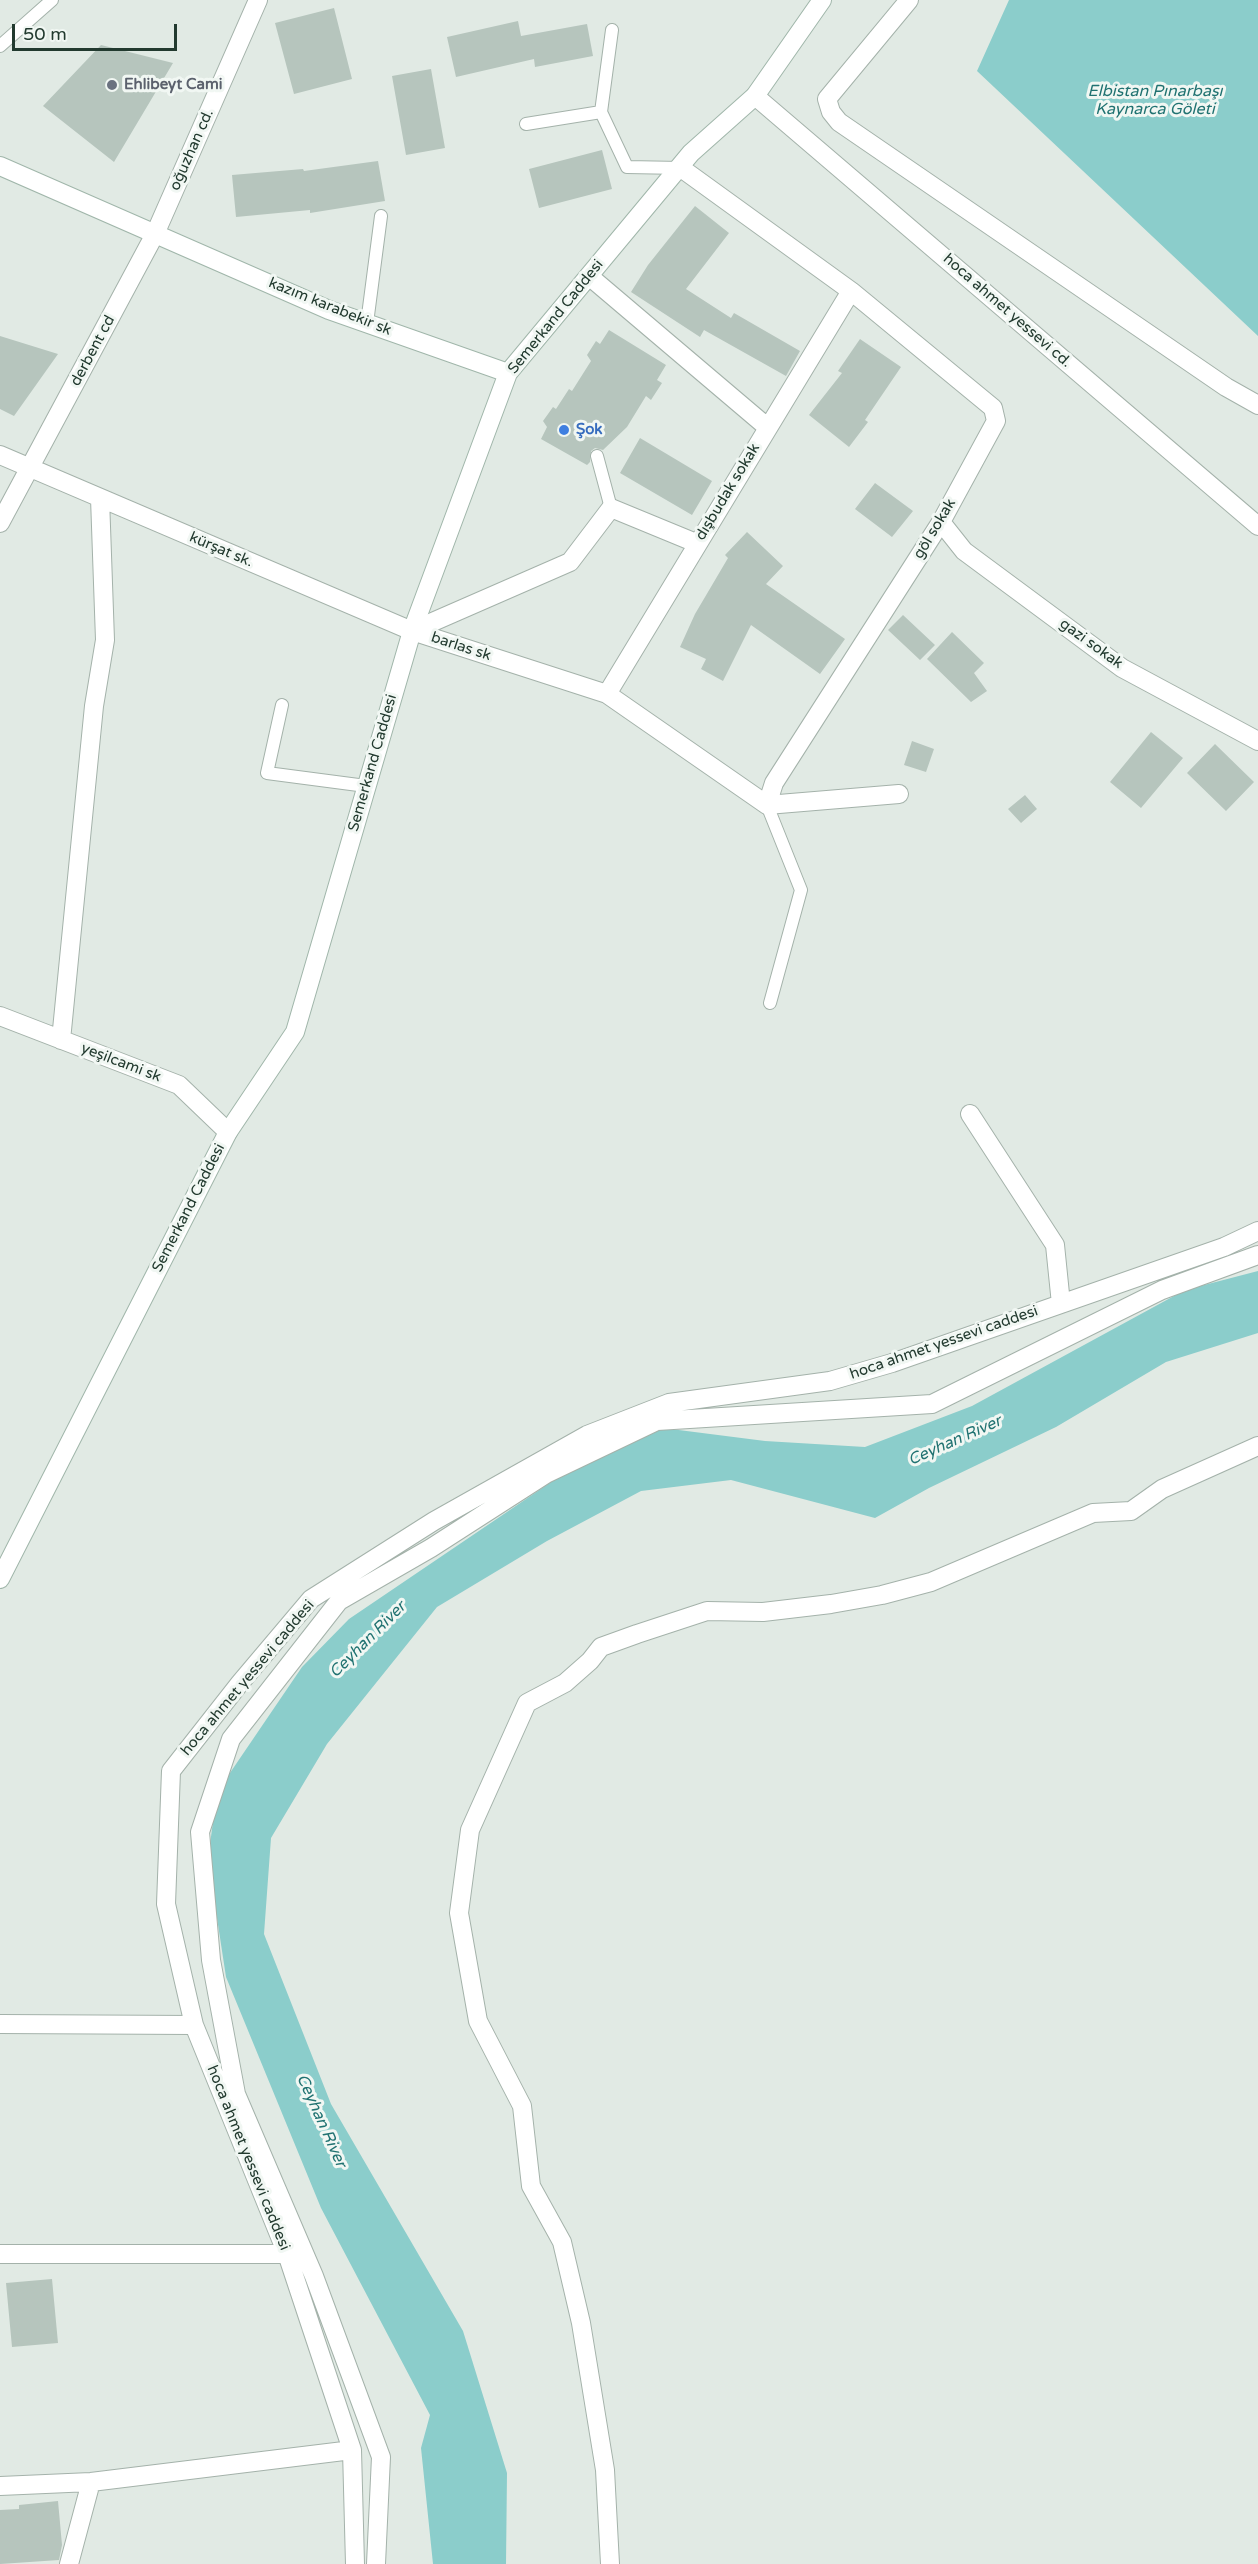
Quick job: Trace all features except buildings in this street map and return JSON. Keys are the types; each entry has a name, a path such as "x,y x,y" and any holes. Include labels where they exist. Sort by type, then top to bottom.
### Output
{"street":[{"name":"oğuzhan cd.","path":"155,234 258,0"},
{"name":"Semerkand Caddesi","path":"0,1579 228,1132 295,1032 412,631 508,373 692,153 755,96 822,0"},
{"path":"909,0 826,99 831,112 839,122 1226,387 1258,405"},
{"name":"hoca ahmet yessevi cd.","path":"755,96 1258,526"},
{"name":"kazım karabekir sk","path":"0,166 329,309 508,373"},
{"name":"göl sokak","path":"681,168 851,291 993,408 996,421 941,522 774,783 767,805"},
{"name":"derbent cd","path":"0,523 155,234"},
{"path":"589,276 767,427"},
{"name":"dışbudak sokak","path":"607,694 696,543 851,291"},
{"name":"kürşat sk.","path":"0,455 412,631"},
{"path":"61,1040 94,706 105,640 100,498"},
{"path":"610,508 696,543"},
{"name":"barlas sk","path":"412,631 570,562 610,508"},
{"name":"gazi sokak","path":"941,522 964,551 1122,668 1258,741"},
{"name":"barlas sk","path":"412,631 607,694 767,805"},
{"path":"767,805 899,795"},
{"name":"yeşilcami sk","path":"0,1016 179,1085 228,1132"},
{"path":"970,1114 1055,1245 1061,1304"},
{"name":"hoca ahmet yessevi caddesi","path":"355,2564 352,2450 287,2254 194,2025 166,1904 171,1771 311,1599 434,1521 587,1435 669,1403 830,1381 892,1363 1224,1247 1258,1231"},
{"path":"376,2564 381,2457 314,2276 236,2094 211,1960 200,1832 231,1739 339,1601 430,1548 546,1474 657,1421 932,1404 1162,1290 1258,1255"},
{"path":"610,2564 605,2470 575,2300 562,2242 531,2186 522,2106 478,2021 459,1913 470,1830 527,1703 566,1683 590,1661 601,1647 637,1634 707,1611 763,1612 831,1604 882,1595 931,1582 1093,1513 1131,1511 1162,1489 1258,1446"},
{"path":"0,2024 194,2025"},
{"path":"0,2254 287,2254"},
{"path":"0,2486 91,2482 352,2450"},
{"path":"69,2564 91,2482"}],"lane":[{"path":"0,46 52,0"},
{"path":"612,30 601,112 627,167 681,168"},
{"path":"526,124 601,112"},
{"path":"367,323 381,216"},
{"path":"597,456 610,508"},
{"path":"282,705 267,773 366,786"},
{"path":"767,805 801,890 770,1004"}],"water":[{"name":"Elbistan Pınarbaşı Kaynarca Göleti","path":"1009,0 1258,0 1258,336 977,71"},
{"name":"Ceyhan River","path":"1258,1271 1258,1333 1166,1362 1056,1427 929,1488 875,1518 731,1480 641,1491 547,1541 437,1607 327,1744 271,1838 264,1934 331,2104 463,2331 507,2473 506,2564 433,2564 421,2448 430,2415 321,2208 226,1977 208,1859 217,1792 302,1667 349,1619 563,1474 663,1428 765,1441 865,1447 972,1406 1185,1290"}],"place":[{"name":"Ehlibeyt Cami","path":"112,85"},
{"name":"Şok","path":"564,430"}]}
